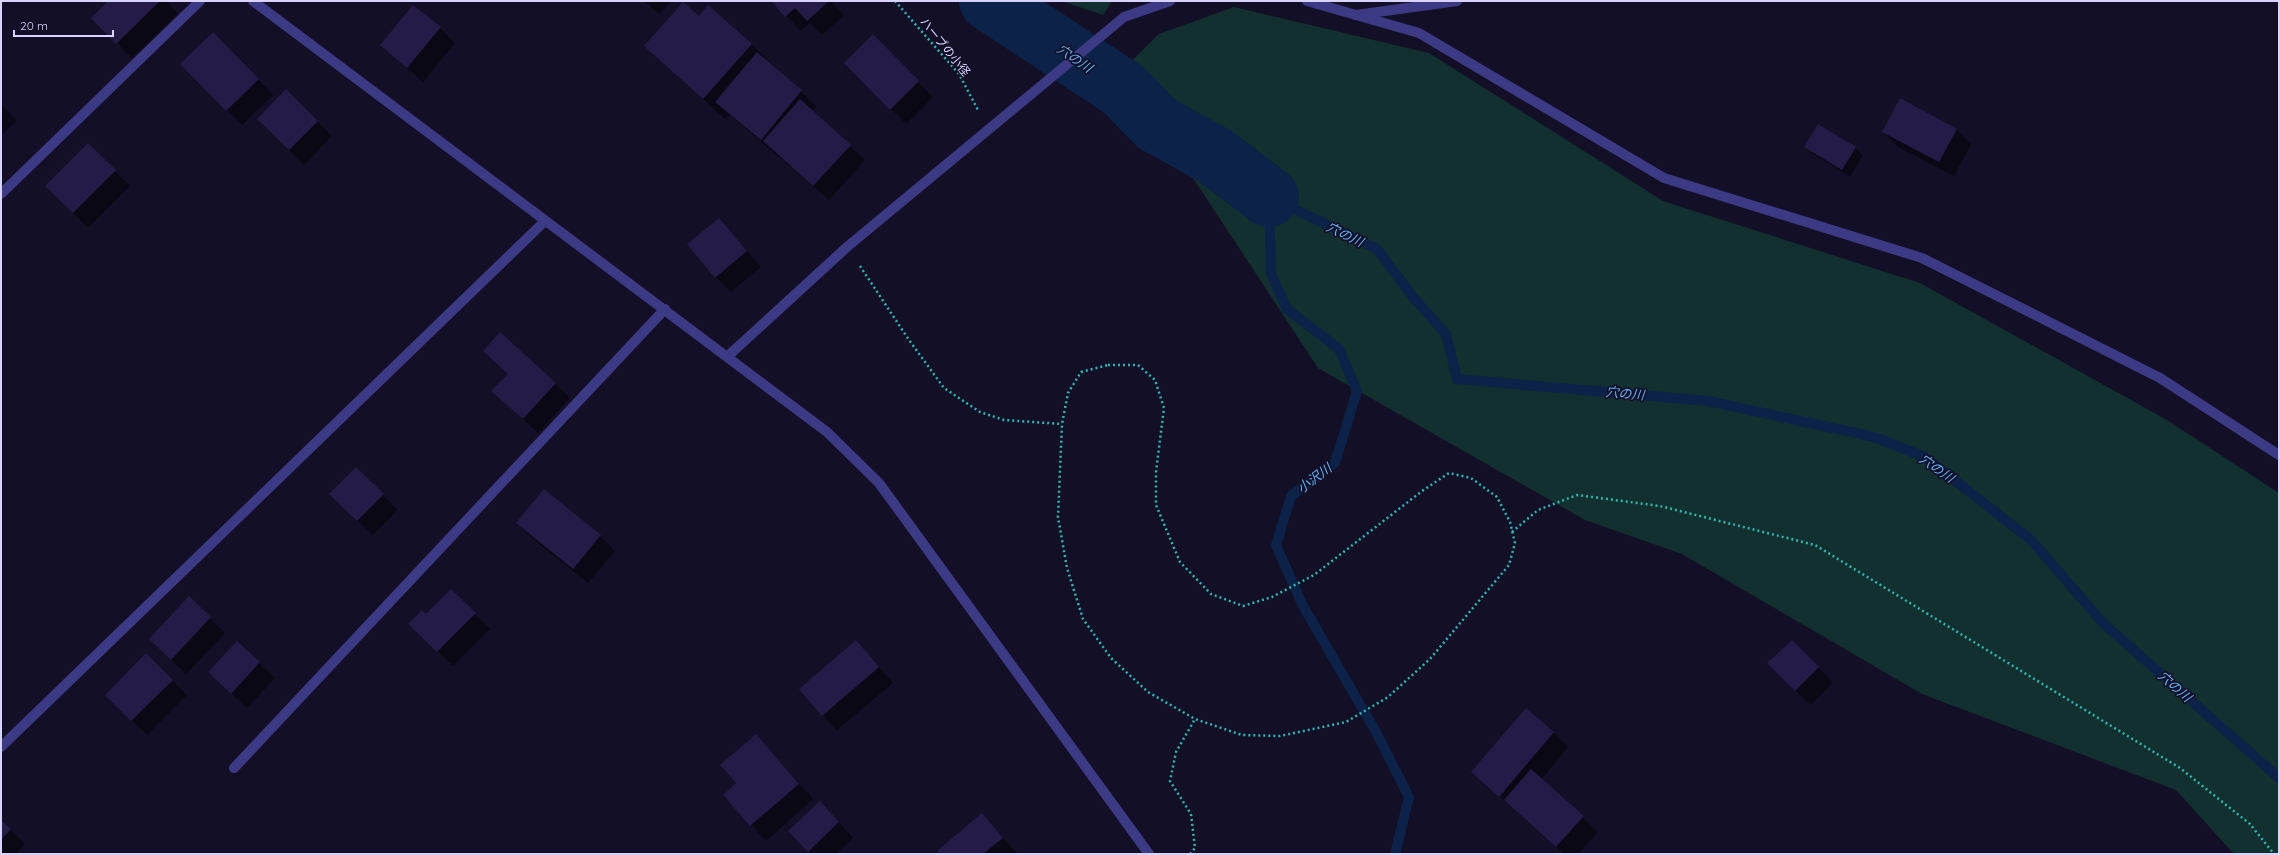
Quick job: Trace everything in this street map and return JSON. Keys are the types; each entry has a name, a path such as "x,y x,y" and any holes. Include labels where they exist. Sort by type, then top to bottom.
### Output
{"street":[{"path":"1,194 200,1"},
{"path":"254,1 545,221 728,356 827,432 879,483 1149,854"},
{"path":"728,356 847,247 1124,17 1170,1"},
{"path":"1307,1 1419,33 1664,178 1922,258 2160,378 2279,455"},
{"path":"1356,15 1457,1"},
{"path":"1,747 545,221"},
{"path":"234,768 665,309"}],"path":[{"name":"ハーブの小径","path":"895,1 959,74 989,130"},
{"path":"847,247 909,340 944,388 980,412 1004,420 1062,424"},
{"path":"1108,365 1138,365 1155,380 1164,408 1156,472 1156,505 1180,562 1211,594 1243,606 1272,597 1314,575 1422,491 1449,473 1471,478 1497,497 1510,522 1512,532 1515,542 1509,565 1430,659 1388,697 1346,722 1280,736 1242,735 1195,719 1148,692 1111,658 1083,619 1067,568 1058,517 1062,424 1068,392 1081,372 1108,365"},
{"path":"1512,532 1538,510 1577,495 1660,506 1815,545 2180,768 2250,824 2274,854"},
{"path":"1190,854 1196,848 1191,814 1170,781 1176,752 1195,719"}],"green space":[{"path":"1061,1 1112,1 1103,15"},
{"path":"1234,7 1429,53 1663,201 1920,283 2167,420 2279,493 2279,854 2234,854 2176,790 1922,694 1682,554 1585,520 1318,368 1122,70 1159,34"}],"building":[{"path":"108,1 160,1 116,44 91,18"},
{"path":"771,1 829,1 807,21 795,8 785,17"},
{"path":"683,2 699,16 708,5 752,44 703,99 644,46"},
{"path":"413,5 441,27 407,68 380,45"},
{"path":"213,32 259,79 226,111 180,64"},
{"path":"873,34 919,81 890,110 844,63"},
{"path":"757,52 802,90 761,140 715,102"},
{"path":"286,89 318,121 289,150 257,119"},
{"path":"1900,98 1957,129 1939,162 1882,132"},
{"path":"800,99 851,145 813,186 763,141"},
{"path":"1818,124 1856,147 1842,170 1804,147"},
{"path":"88,143 116,170 73,213 45,186"},
{"path":"719,218 747,251 715,278 687,244"},
{"path":"500,332 556,383 523,419 491,391 508,374 483,351"},
{"path":"356,467 384,494 357,521 329,494"},
{"path":"544,489 601,535 573,569 516,523"},
{"path":"451,589 476,613 437,652 408,624 422,610 426,614"},
{"path":"189,596 211,617 171,660 149,639"},
{"path":"856,640 879,667 822,716 799,689"},
{"path":"1792,640 1819,667 1795,691 1767,663"},
{"path":"237,641 260,662 231,694 208,672"},
{"path":"146,653 173,680 131,721 105,695"},
{"path":"1526,708 1554,732 1499,797 1471,772"},
{"path":"756,734 799,784 750,826 723,795 736,783 720,765"},
{"path":"1531,769 1584,816 1556,847 1504,800"},
{"path":"820,801 839,822 808,852 788,831"},
{"path":"982,813 1003,838 983,854 940,854 937,851"},
{"path":"1,820 11,829 1,840"}],"waterway":[{"name":"穴の川","path":"989,1 1124,90 1157,124 1215,156 1269,197"},
{"name":"穴の川","path":"1395,854 1409,797 1376,732 1302,604 1276,545 1291,496 1335,463 1357,391 1339,349 1287,309 1271,274 1269,197 1377,249 1413,297 1446,334 1457,379 1708,401 1874,437 1925,457 2031,540 2103,623 2279,778"}],"water label":[{"name":"小沢川","path":"1314,478"}]}
